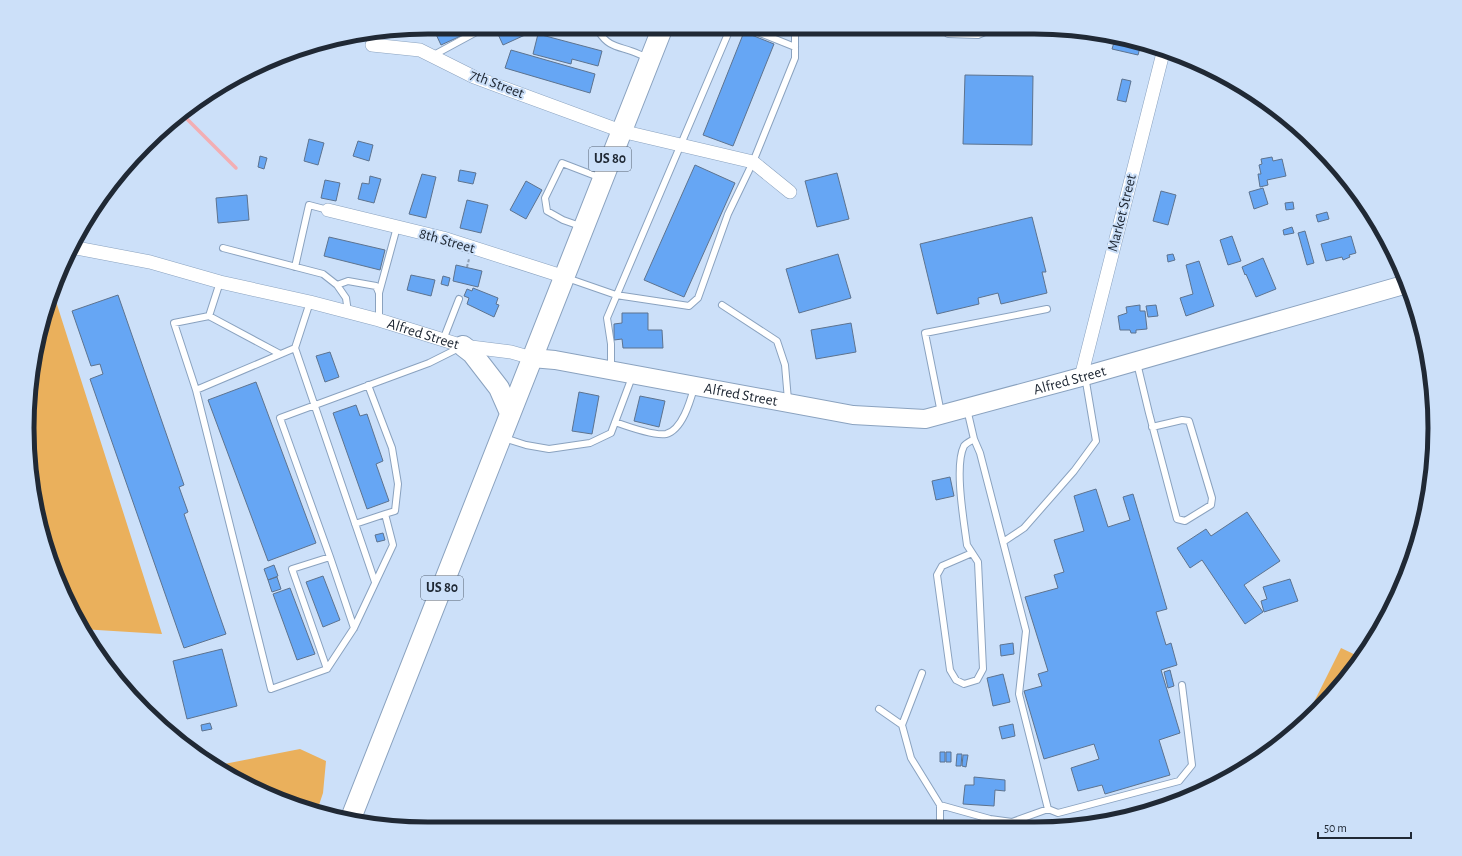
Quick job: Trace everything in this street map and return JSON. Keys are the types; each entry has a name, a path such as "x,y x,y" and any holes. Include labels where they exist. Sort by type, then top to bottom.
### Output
{"main road":[{"name":"US 80","path":"352,814 660,34"},
{"name":"Alfred Street","path":"532,358 554,360 633,374 852,415 925,419 1401,286"},
{"path":"463,346 472,353 499,388 510,413"}],"street":[{"name":"7th Street","path":"372,45 420,50 474,77 621,131 753,162"},
{"name":"Market Street","path":"1083,376 1162,56"},
{"path":"753,162 790,192"},
{"name":"8th Street","path":"328,210 443,238 501,261 565,277"},
{"name":"Alfred Street","path":"78,247 150,262 220,282 310,302 379,320 463,346 511,352 532,358"}],"lane":[{"path":"432,56 473,34"},
{"path":"600,34 603,39 612,46 631,51 650,59"},
{"path":"610,370 611,344 607,318 728,34"},
{"path":"762,34 795,47"},
{"path":"565,277 616,295 690,306 698,298 728,214 753,162 795,58 795,34"},
{"path":"948,34 978,36 982,34"},
{"path":"584,228 563,220 547,211 545,198 562,163 603,179"},
{"path":"295,267 309,205 328,210"},
{"path":"379,320 379,293 397,227"},
{"path":"223,248 323,274 337,285 346,298 348,312"},
{"path":"337,285 348,281 376,286 379,293"},
{"path":"210,316 220,282"},
{"path":"443,340 459,299"},
{"path":"310,302 295,348 375,582"},
{"path":"722,305 777,341 785,365 789,404"},
{"path":"942,415 925,333 1047,309"},
{"path":"280,354 210,316 174,323 196,390 271,690 327,669 354,628 393,545 385,514"},
{"path":"354,628 280,418 429,363 463,346"},
{"path":"196,390 295,348"},
{"path":"1136,361 1152,427 1177,520 1185,521 1211,505 1212,498 1189,421 1182,420 1152,427"},
{"path":"501,437 526,445 549,449 590,443 611,433 633,374"},
{"path":"1003,542 1024,528 1074,471 1096,441 1083,376"},
{"path":"355,524 395,511 398,484 392,448 368,385"},
{"path":"615,422 644,431 666,434 678,426 688,408 695,386"},
{"path":"967,408 1026,631 1019,694 1048,809"},
{"path":"972,553 942,566 938,576 950,670 956,680 964,684 977,680 983,669 978,562 972,553 966,545 960,482 961,458 965,445 974,439"},
{"path":"327,669 292,569 330,557"},
{"path":"922,673 902,725 911,758 940,805 940,822"},
{"path":"940,805 990,820 1012,822 1048,809 1058,813 1179,781 1192,765 1182,685"},
{"path":"879,709 902,725"}],"shaded area":[{"path":"55,300 162,634 90,630 64,579 47,530 37,479 34,428 37,377 47,326"},
{"path":"1341,648 1356,655 1347,668 1310,709"},
{"path":"300,749 326,761 323,793 318,807 277,792 223,764"}],"building":[{"path":"436,34 465,34 441,45"},
{"path":"498,34 527,34 503,45"},
{"path":"538,34 602,51 598,66 572,59 571,64 533,54"},
{"path":"743,34 749,34 774,44 733,146 703,135"},
{"path":"1114,43 1140,48 1138,55 1112,49"},
{"path":"511,50 595,74 590,93 505,68"},
{"path":"965,75 1033,76 1032,145 963,144"},
{"path":"1122,79 1131,81 1126,102 1117,100"},
{"path":"309,139 324,143 318,165 304,161"},
{"path":"358,141 373,145 369,161 353,156"},
{"path":"260,156 267,158 264,169 258,167"},
{"path":"1272,157 1273,161 1282,159 1286,176 1267,180 1268,185 1260,187 1258,174 1261,174 1259,165 1262,164 1261,159"},
{"path":"695,165 735,183 684,297 644,280"},
{"path":"460,170 476,173 473,184 458,181"},
{"path":"837,173 849,219 817,227 805,181"},
{"path":"422,174 436,177 426,218 409,214"},
{"path":"370,176 381,179 374,203 358,199 362,183 369,184"},
{"path":"325,180 340,183 336,201 321,198"},
{"path":"526,181 542,190 526,219 510,210"},
{"path":"1263,188 1268,204 1254,209 1249,192"},
{"path":"1161,191 1176,195 1168,225 1153,221"},
{"path":"247,195 249,220 218,223 216,198"},
{"path":"467,200 488,205 481,233 460,228"},
{"path":"1293,202 1294,209 1286,210 1285,203"},
{"path":"1327,212 1329,219 1318,222 1316,215"},
{"path":"1032,217 1046,272 1042,272 1047,293 1001,304 998,293 978,298 979,304 937,314 920,244"},
{"path":"1292,227 1294,233 1284,235 1283,230"},
{"path":"1305,231 1314,263 1307,265 1298,233"},
{"path":"1232,236 1241,261 1228,265 1220,240"},
{"path":"1351,236 1356,253 1349,255 1350,257 1343,260 1342,257 1326,261 1321,244"},
{"path":"329,237 385,250 380,270 324,256"},
{"path":"838,254 851,298 799,313 786,269"},
{"path":"1173,254 1175,260 1168,262 1167,255"},
{"path":"1263,258 1276,289 1256,297 1242,267"},
{"path":"1199,261 1214,306 1186,316 1180,298 1193,294 1186,265"},
{"path":"456,265 482,271 478,287 453,281"},
{"path":"411,275 435,280 431,296 407,290"},
{"path":"443,276 450,278 448,286 441,284"},
{"path":"473,288 498,298 496,304 499,305 494,317 467,304 469,298 464,296 467,289 472,291"},
{"path":"118,295 184,485 179,487 188,512 184,514 226,634 184,648 90,379 103,374 100,364 91,366 72,311"},
{"path":"1140,305 1140,311 1145,311 1147,329 1136,330 1136,333 1131,333 1130,330 1120,330 1118,316 1127,313 1126,307"},
{"path":"1156,305 1158,316 1148,317 1146,306"},
{"path":"622,313 648,313 648,330 662,330 663,348 623,348 622,339 614,340 614,324 622,323"},
{"path":"851,323 856,352 816,359 811,330"},
{"path":"330,352 339,377 325,382 316,356"},
{"path":"256,382 316,543 268,561 208,400"},
{"path":"579,392 599,396 592,434 572,431"},
{"path":"640,396 665,401 659,427 634,421"},
{"path":"356,405 360,416 367,414 383,461 376,464 389,501 367,509 333,413"},
{"path":"950,477 954,496 936,500 932,481"},
{"path":"1096,489 1108,527 1130,520 1123,497 1133,494 1167,609 1156,612 1166,645 1171,643 1177,665 1161,670 1180,733 1159,740 1170,775 1105,794 1102,785 1078,791 1071,768 1099,759 1094,744 1044,759 1024,691 1042,686 1038,674 1048,671 1025,597 1058,588 1054,575 1064,572 1054,540 1084,531 1074,496"},
{"path":"1247,512 1280,561 1244,585 1263,612 1245,624 1202,560 1190,568 1177,548 1206,529 1211,536"},
{"path":"383,533 385,540 377,542 375,535"},
{"path":"274,565 278,576 268,580 264,569"},
{"path":"323,576 340,620 323,627 306,582"},
{"path":"277,577 281,589 272,592 268,580"},
{"path":"1290,579 1298,601 1264,612 1261,601 1267,599 1263,587"},
{"path":"290,588 315,654 297,660 273,594"},
{"path":"1013,643 1014,654 1001,656 1000,645"},
{"path":"222,649 237,706 187,719 173,661"},
{"path":"1170,670 1174,686 1168,688 1164,672"},
{"path":"1003,674 1010,702 993,706 987,678"},
{"path":"210,723 212,729 202,731 201,725"},
{"path":"1013,724 1015,736 1002,739 999,727"},
{"path":"940,752 945,752 945,762 940,762"},
{"path":"946,752 951,752 951,762 946,762"},
{"path":"957,754 962,754 961,766 956,766"},
{"path":"963,755 968,755 966,767 962,766"},
{"path":"974,777 1005,780 1005,791 995,790 994,806 963,804 965,785 974,785"}],"waterway":[{"path":"185,117 236,168"}]}
